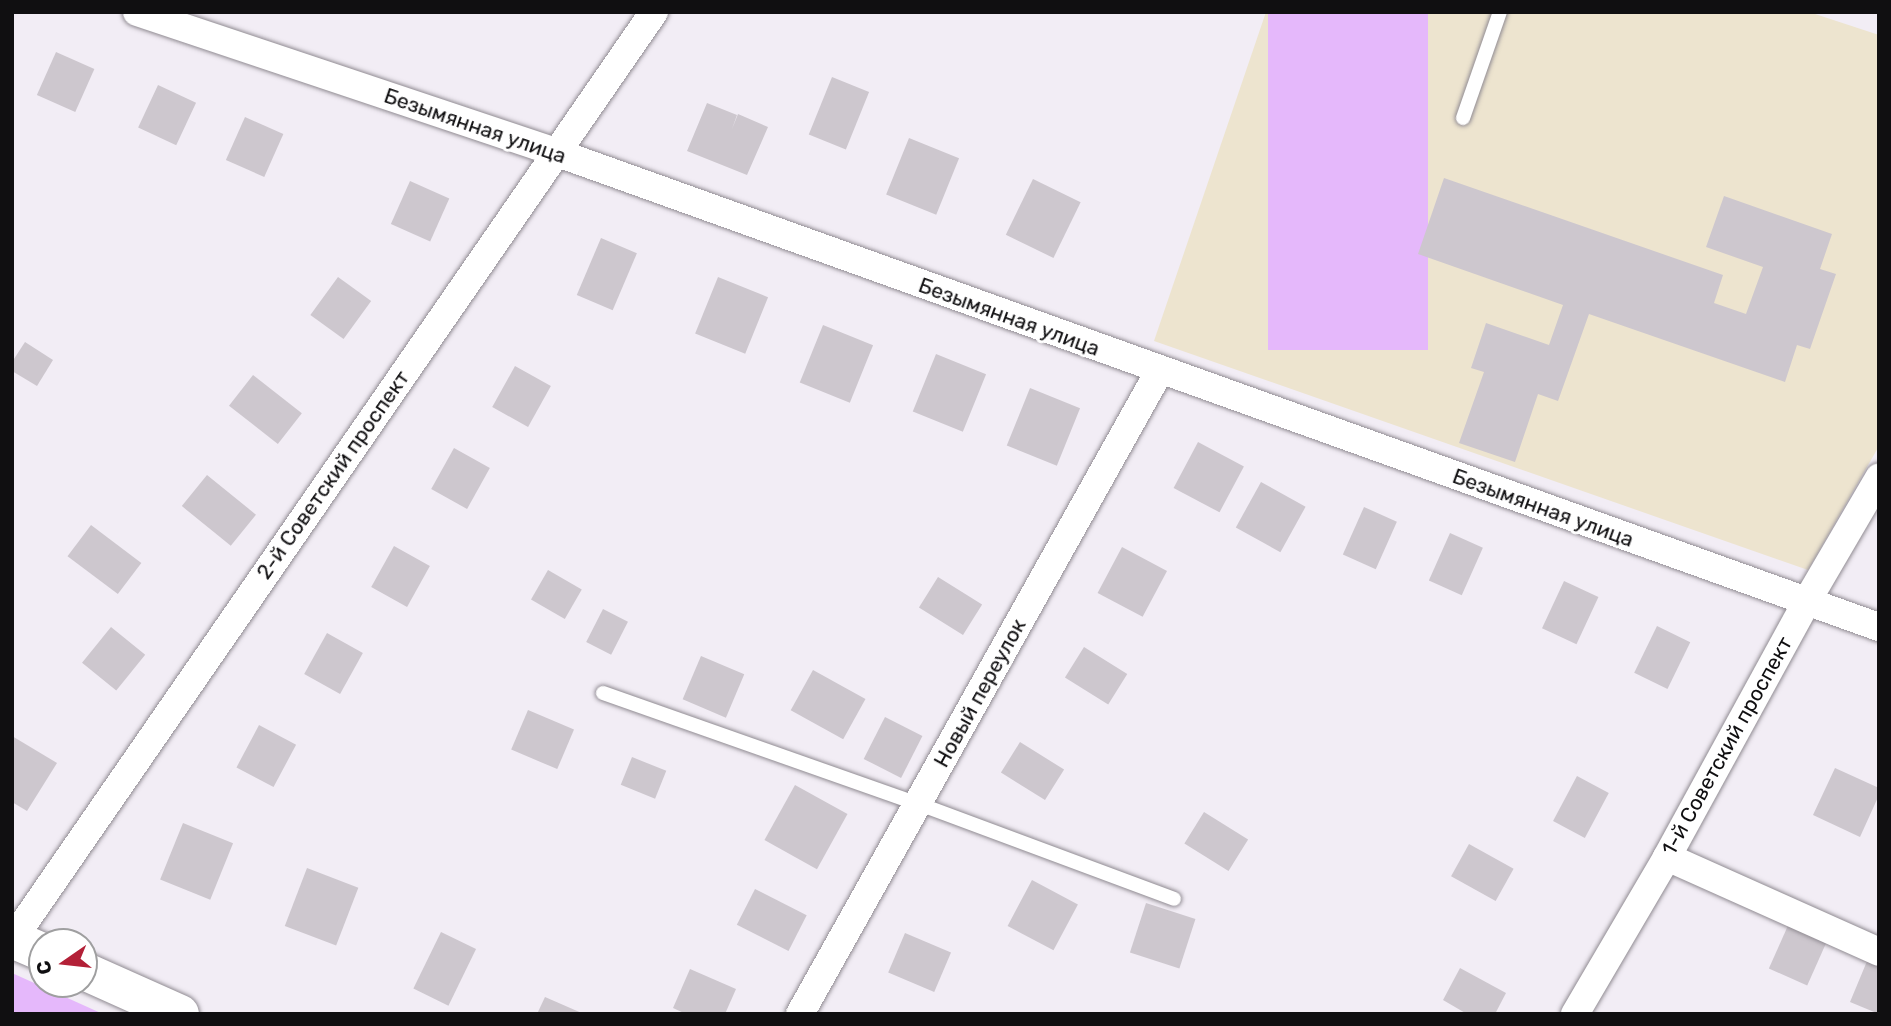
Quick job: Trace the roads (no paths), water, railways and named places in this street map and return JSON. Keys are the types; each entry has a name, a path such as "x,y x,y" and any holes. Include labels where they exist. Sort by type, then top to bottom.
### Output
{"main road":[{"path":"98,977 180,1014"}],"street":[{"name":"Безымянная улица","path":"137,12 555,152 1159,372 1879,627"},
{"name":"2-й Советский проспект","path":"13,939 654,12"},
{"name":"Новый переулок","path":"800,1014 1159,372"},
{"name":"1-й Советский проспект","path":"1574,1014 1667,857 1807,601 1879,478"},
{"path":"1667,857 1879,952"}],"lane":[{"path":"1463,118 1500,12"},
{"path":"603,693 919,804 1174,899"}]}
